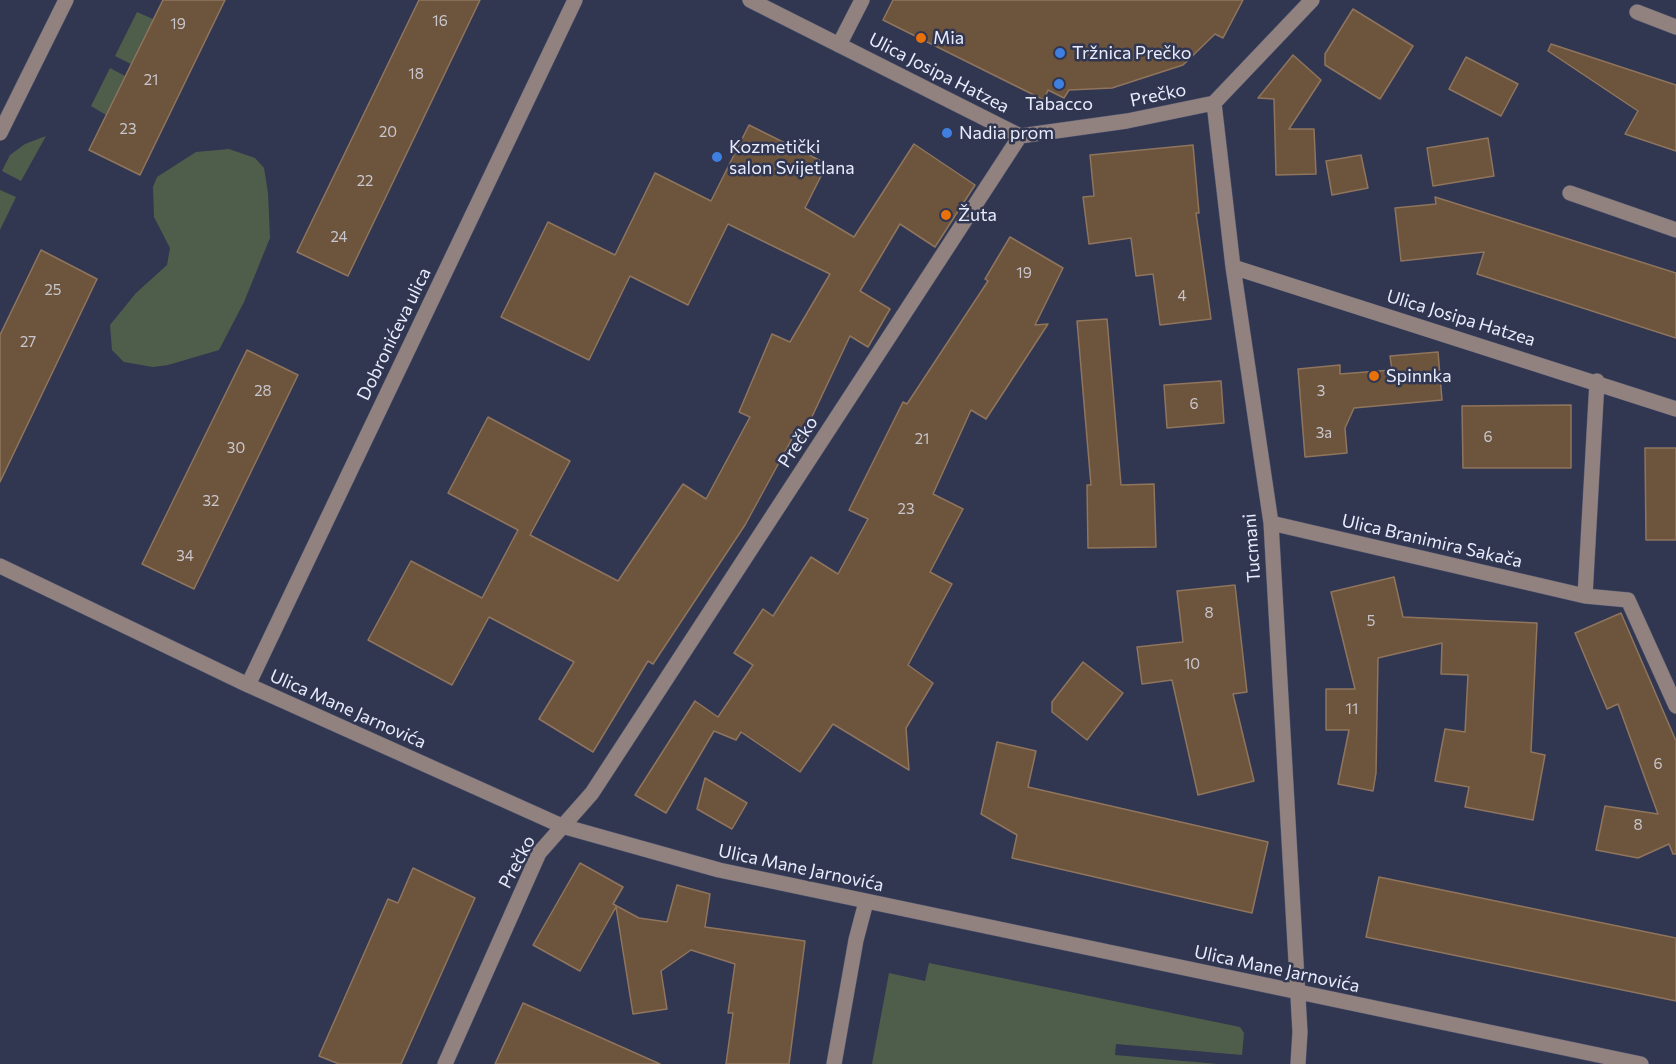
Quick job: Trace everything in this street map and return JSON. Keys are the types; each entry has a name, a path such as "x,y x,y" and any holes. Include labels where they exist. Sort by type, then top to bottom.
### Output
{"street":[{"path":"0,133 66,0"},
{"name":"Dobronićeva ulica","path":"248,685 575,0"},
{"name":"Ulica Josipa Hatzea","path":"750,0 1020,136"},
{"name":"Ulica Josipa Hatzea","path":"839,45 862,0"},
{"name":"Prečko","path":"445,1064 539,853 592,793 1020,136 1127,121 1214,103 1312,0"},
{"path":"1637,12 1676,27"},
{"name":"Tucmani","path":"1214,103 1233,267 1271,523 1298,993 1298,1064"},
{"path":"1570,193 1676,230"},
{"name":"Ulica Josipa Hatzea","path":"1233,267 1597,381 1676,409"},
{"path":"1585,596 1597,381"},
{"name":"Ulica Branimira Sakača","path":"1271,523 1585,596 1628,600 1676,706"},
{"name":"Ulica Mane Jarnovića","path":"0,566 248,685 562,826 719,870 1641,1064"},
{"path":"834,1064 856,940 866,902"}],"green space":[{"path":"137,12 153,19 131,64 115,56"},
{"path":"110,68 125,76 106,115 91,106"},
{"path":"46,136 21,181 2,171 10,155 25,144"},
{"path":"229,149 255,158 264,168 268,193 270,238 244,302 219,350 168,365 153,367 124,362 112,350 110,325 136,293 167,265 170,248 154,217 153,187 157,177 196,152"},
{"path":"0,190 16,197 0,230"},
{"path":"929,963 1240,1027 1244,1033 1242,1055 1116,1044 1115,1055 1218,1064 872,1064 889,973 925,981"}],"building":[{"path":"163,0 225,0 140,175 89,150"},
{"path":"419,0 480,0 348,276 297,252"},
{"name":"Tržnica Prečko","path":"893,0 1243,0 1223,38 1215,34 1183,65 1112,88 1069,90 1064,98 1048,90 1044,100 883,20"},
{"path":"1353,9 1413,46 1380,99 1325,65 1325,54"},
{"path":"1551,44 1676,85 1676,151 1625,134 1638,111 1548,51"},
{"path":"1293,55 1321,80 1289,129 1314,129 1316,174 1276,175 1274,99 1258,98"},
{"path":"1466,57 1518,84 1501,116 1449,89"},
{"path":"749,125 827,164 805,208 854,237 914,144 975,185 935,247 900,224 860,291 890,309 868,347 850,336 801,440 793,437 745,525 653,664 648,661 593,752 539,719 574,662 489,617 452,685 368,640 411,561 482,598 518,530 448,493 488,417 570,461 530,535 618,581 683,484 706,499 750,417 739,412 772,334 790,342 830,274 728,224 688,305 630,276 589,360 501,317 548,222 615,255 655,173 711,201"},
{"path":"1488,138 1494,176 1433,186 1427,148"},
{"path":"1193,145 1199,213 1196,213 1211,319 1160,325 1153,274 1136,276 1131,238 1089,244 1083,197 1094,196 1090,155"},
{"path":"1361,155 1368,188 1332,195 1326,161"},
{"path":"1435,197 1676,273 1676,338 1477,274 1484,252 1401,261 1395,208 1436,204"},
{"path":"1010,237 1063,268 1035,325 1048,324 986,419 971,410 933,494 963,509 930,572 952,584 908,665 933,683 906,728 909,770 833,724 800,772 741,732 736,740 714,731 666,813 635,795 695,701 718,717 753,665 734,653 763,609 773,616 811,557 838,574 868,519 849,510 903,402 907,404 988,281 985,279"},
{"path":"41,250 97,279 0,482 0,335"},
{"path":"1107,319 1121,485 1154,484 1156,547 1088,548 1087,485 1091,485 1077,321"},
{"path":"247,350 298,375 194,589 142,564"},
{"path":"1438,352 1442,400 1354,408 1345,428 1347,453 1305,457 1298,369 1340,365 1340,374 1392,370 1390,356"},
{"path":"1221,381 1224,423 1167,428 1164,385"},
{"path":"1571,405 1571,468 1463,468 1462,406"},
{"path":"1645,448 1676,448 1676,540 1646,540"},
{"path":"1394,577 1403,617 1537,623 1531,752 1545,755 1533,820 1465,807 1469,787 1435,781 1445,729 1465,732 1468,675 1441,674 1442,643 1378,658 1376,773 1373,791 1338,784 1349,730 1326,730 1326,689 1355,689 1331,592"},
{"path":"1235,585 1247,692 1233,694 1254,781 1198,795 1172,680 1142,684 1137,647 1183,642 1177,591"},
{"path":"1621,613 1676,741 1676,854 1673,854 1669,844 1638,858 1596,850 1605,806 1658,814 1618,704 1607,709 1575,633"},
{"path":"1083,662 1123,693 1087,740 1052,712 1052,702"},
{"path":"997,742 1036,751 1028,787 1268,842 1252,913 1012,858 1017,835 981,814"},
{"path":"705,778 747,803 732,829 697,809"},
{"path":"580,863 623,887 613,904 639,918 667,922 677,885 710,894 705,927 805,941 789,1064 726,1064 733,1013 728,1013 735,964 691,950 661,971 667,1009 633,1014 616,907 580,971 533,945"},
{"path":"413,868 475,898 401,1064 339,1064 319,1056 388,899 398,903"},
{"path":"1379,877 1676,938 1676,1001 1366,937"},
{"path":"523,1003 660,1064 495,1064"}],"place":[{"name":"Mia","path":"921,38"},
{"name":"Tržnica Prečko","path":"1060,53"},
{"name":"Tabacco","path":"1059,84"},
{"name":"Nadia prom","path":"947,133"},
{"name":"Kozmetički salon Svijetlana","path":"717,157"},
{"name":"Žuta","path":"946,215"},
{"name":"Spinnka","path":"1374,376"}]}
